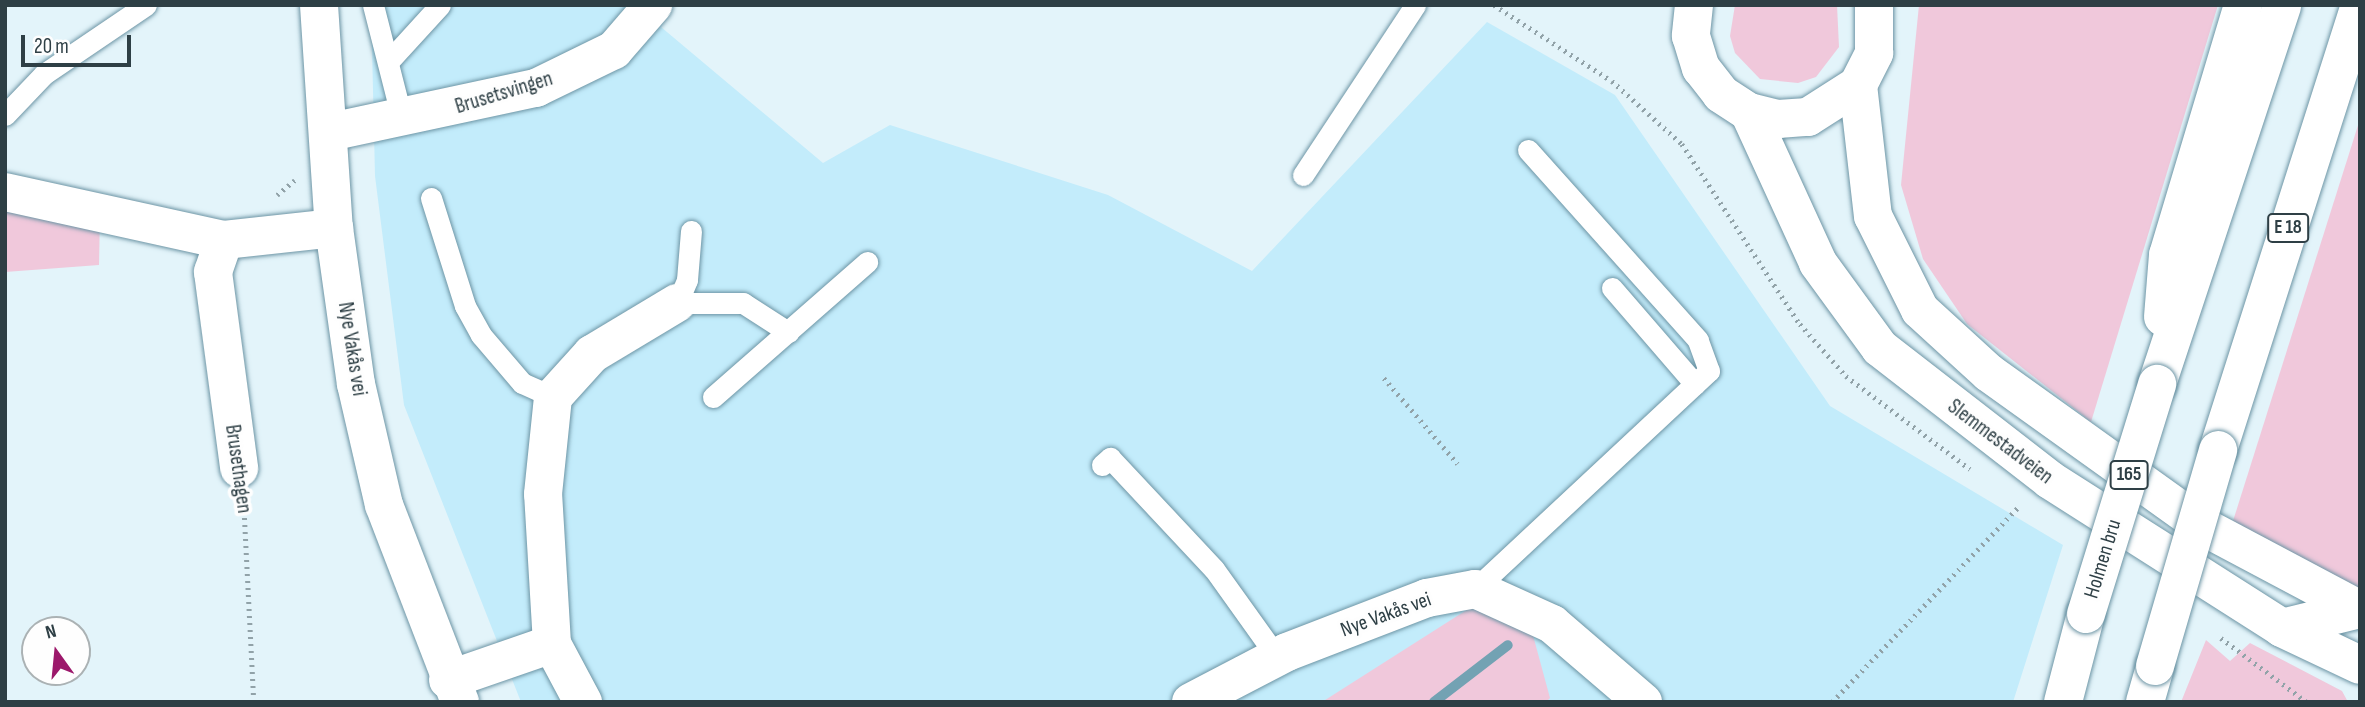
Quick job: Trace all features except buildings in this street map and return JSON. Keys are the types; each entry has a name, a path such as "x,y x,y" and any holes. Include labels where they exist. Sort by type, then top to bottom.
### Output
{"main road":[{"name":"Nye Vakås vei","path":"319,5 330,132 334,228 356,384 384,505 454,691 552,644"},
{"name":"Brusetsvingen","path":"330,132 402,119 536,88 614,50 653,5"},
{"path":"1694,5 1691,36 1701,68 1721,94 1749,112 1808,117 1858,85 1874,53 1874,5"},
{"path":"2157,384 2168,255 2243,5"},
{"path":"2157,384 2282,5"},
{"name":"E 18","path":"2145,702 2218,450 2360,6"},
{"name":"165","path":"1858,85 1873,216 1920,310 1989,373 2172,505 2238,548 2360,610"},
{"name":"Slemmestadveien","path":"1749,112 1818,263 1880,348 2050,480 2282,628 2360,665"},
{"path":"5,192 224,240 334,228"},
{"name":"Brusethagen","path":"224,240 213,272 239,468"},
{"path":"583,702 552,644 543,494 553,397 592,354 677,303"},
{"name":"Holmen bru","path":"2063,702 2086,614 2157,384"},
{"name":"Nye Vakås vei","path":"1191,702 1277,657 1427,598 1475,589"},
{"path":"1475,589 1552,624 1643,702"},
{"path":"2282,628 2360,610"}],"lane":[{"path":"5,115 44,74 146,5"},
{"path":"373,5 402,119"},
{"path":"388,62 440,5"},
{"path":"1303,175 1415,5"},
{"path":"1475,589 1709,371 1698,341 1528,150"},
{"path":"430,198 457,285 481,335 522,383 553,397"},
{"path":"691,231 687,280 677,303 743,303 788,332"},
{"path":"713,397 867,262"},
{"path":"1612,288 1695,384"},
{"path":"1102,465 1110,458 1214,569 1277,657"}],"path":[{"path":"1384,378 1458,464"},
{"name":"Brusethagen","path":"239,468 254,702"},
{"path":"1832,702 2022,503"}],"shaded area":[{"path":"371,5 671,5 661,27 823,163 890,125 1108,195 1252,271 1487,22 1615,95 1830,406 2063,545 2013,702 521,702 404,405 375,176"},
{"path":"1735,5 1837,5 1839,47 1816,77 1798,83 1760,79 1735,53 1730,36"},
{"path":"1919,5 2218,5 2091,422 1967,324 1923,259 1901,185"},
{"path":"2360,119 2360,589 2233,521"},
{"path":"5,210 100,214 99,265 5,272"},
{"path":"1476,604 1531,628 1550,698 1546,702 1322,702"},
{"path":"2206,640 2230,661 2250,643 2342,691 2348,702 2181,702"}],"waterway":[{"path":"1434,702 1508,645"}]}
